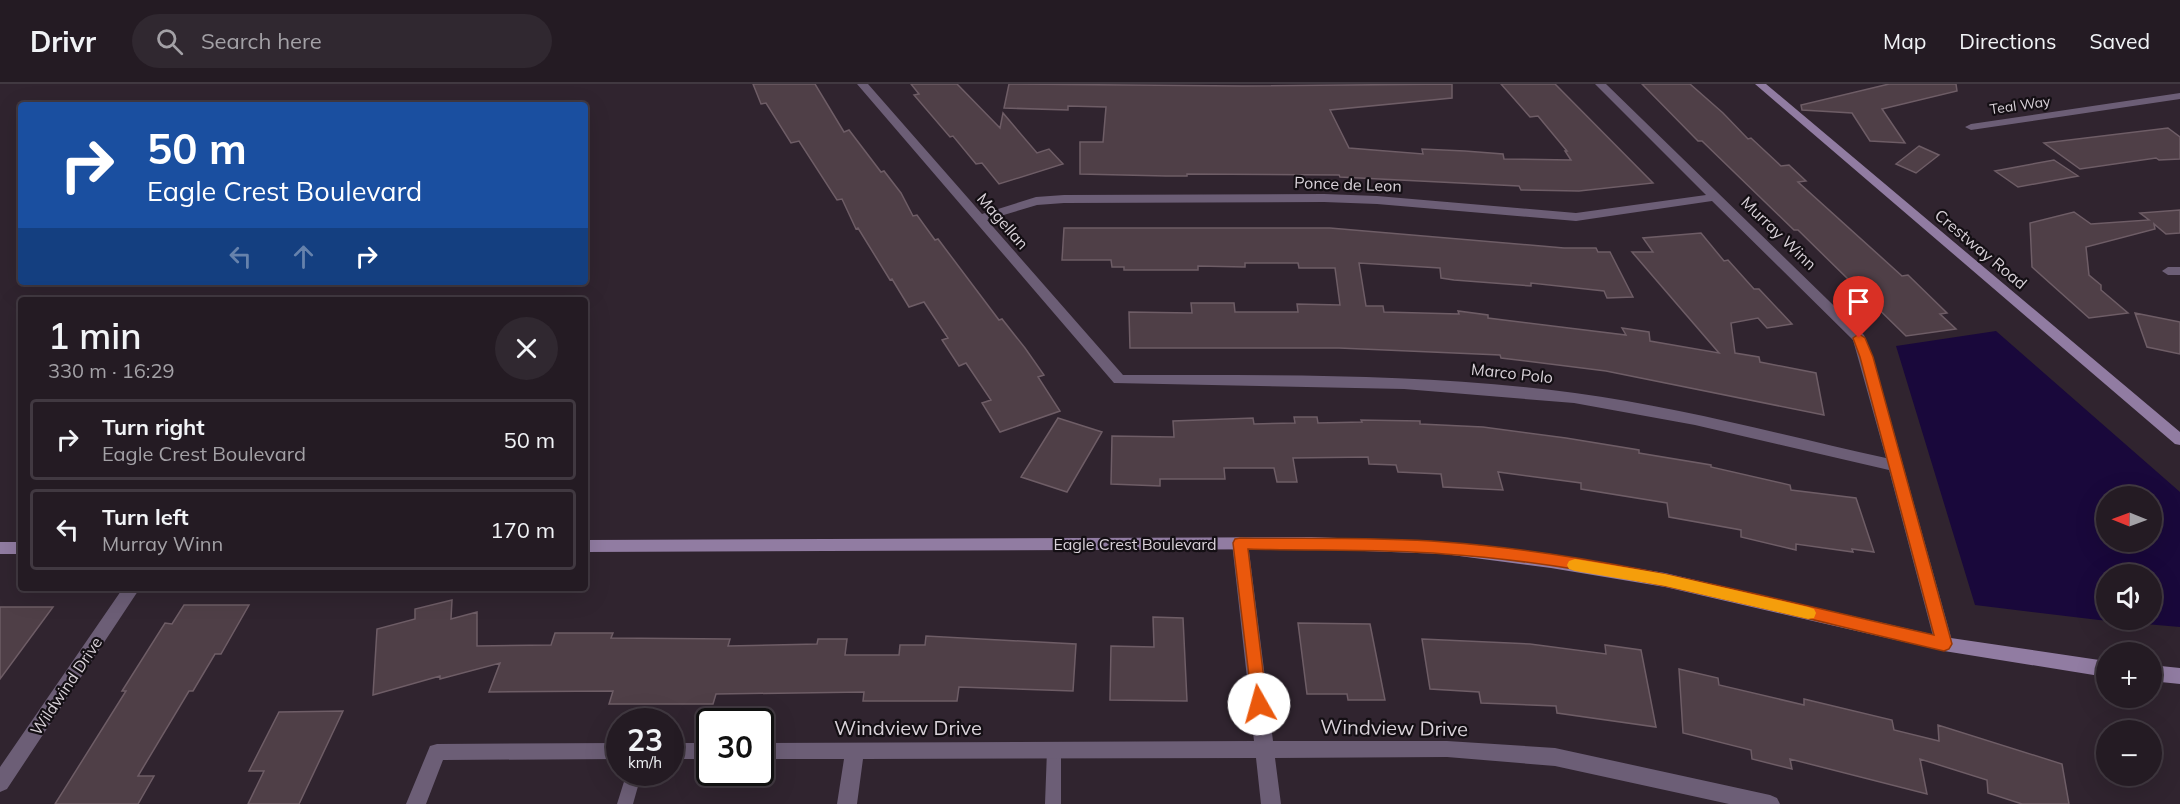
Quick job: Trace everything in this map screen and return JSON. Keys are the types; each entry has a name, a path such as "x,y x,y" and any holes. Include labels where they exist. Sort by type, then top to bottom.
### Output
{"main road":[{"name":"Crestway Road","path":"1760,84 2180,440"},
{"name":"Eagle Crest Boulevard","path":"588,546 1240,543 1444,548 1551,561 1665,580 1944,644 2096,667"},
{"path":"0,548 18,548"},
{"path":"2162,675 2180,676"}],"street":[{"name":"Magellan","path":"862,84 1119,380"},
{"name":"Murray Winn","path":"1600,84 1859,338 1944,644"},
{"path":"2176,84 2180,90"},
{"name":"Teal Way","path":"1971,127 2180,96"},
{"name":"Ponce de Leon","path":"979,219 1036,201 1064,199 1324,198 1576,217 1716,197"},
{"name":"Marco Polo","path":"1119,380 1303,380 1429,384 1502,390 1642,409 1894,465"},
{"path":"1240,543 1271,804"},
{"name":"Wildwind Drive","path":"0,783 130,591"},
{"name":"Windview Drive","path":"774,751 1447,749 1555,757 1770,804"},
{"path":"416,804 437,752 606,751"},
{"path":"847,804 855,751"}],"lane":[{"path":"1053,804 1054,750"},
{"path":"625,804 630,786"}],"shaded area":[{"path":"1996,331 2180,492 2180,627 2162,625 2162,564 2096,564 2096,620 1975,605 1896,346"}],"building":[{"path":"753,84 815,84 844,132 849,130 881,172 884,171 901,193 913,216 917,215 935,240 938,239 999,320 1002,319 1025,348 1044,375 1038,377 1060,411 1000,432 982,403 991,400 966,363 959,366 942,340 948,338 924,302 909,307 858,228 856,229 842,199 837,200 799,141 791,143 766,103 761,104"},
{"path":"911,84 957,84 1000,128 1003,113 1037,153 1049,149 1063,164 999,184 982,163 976,164 953,136 950,137 914,95 919,94"},
{"path":"1009,84 1242,86 1452,84 1452,98 1330,110 1349,148 1423,154 1422,149 1465,151 1503,154 1504,159 1571,160 1565,151 1567,151 1538,116 1530,117 1501,84 1555,84 1653,183 1579,191 1521,190 1519,186 1340,177 1339,175 1080,174 1080,142 1103,142 1106,107 1068,106 1068,110 1004,108"},
{"path":"1642,84 1690,84 1748,139 1751,138 1781,166 1789,165 1806,181 1798,182 1902,276 1908,275 1947,313 1940,314 1956,329 1906,336 1798,230 1794,230 1702,141 1698,141"},
{"path":"1889,84 1956,84 1957,91 1882,109 1905,143 1870,141 1852,113 1802,110 1801,105"},
{"path":"2168,128 2180,137 2180,159 2159,160 2156,158 2080,169 2044,143"},
{"path":"1919,146 1939,155 1916,173 1896,164"},
{"path":"2054,160 2078,176 2018,187 1995,171"},
{"path":"2180,210 2180,233 2166,234 2154,224 2155,229 2086,247 2089,275 2101,285 2101,290 2128,313 2089,318 2032,267 2030,223 2074,212 2091,224 2149,220 2140,213"},
{"path":"1064,228 1330,228 1564,248 1596,248 1598,252 1610,252 1633,297 1607,298 1604,291 1531,283 1531,286 1454,280 1441,278 1440,268 1359,263 1366,306 1383,306 1384,312 1459,314 1458,311 1488,315 1488,318 1626,335 1622,328 1649,332 1650,341 1719,353 1632,252 1653,252 1643,238 1701,233 1724,261 1728,260 1754,289 1759,289 1792,324 1767,328 1758,318 1731,323 1735,353 1759,357 1760,362 1816,373 1824,415 1606,371 1501,358 1500,355 1339,348 1130,348 1129,312 1192,313 1191,303 1234,303 1235,312 1298,312 1297,304 1340,305 1335,268 1299,268 1298,263 1245,263 1245,267 1198,266 1198,270 1124,270 1124,267 1112,267 1111,260 1062,260"},
{"path":"2135,313 2180,322 2180,354 2147,347"},
{"path":"1294,417 1317,417 1318,423 1362,422 1361,420 1420,421 1420,424 1483,427 1566,438 1711,465 1711,467 1790,485 1791,490 1856,498 1874,552 1852,549 1853,552 1796,544 1796,550 1741,537 1741,530 1669,517 1667,503 1581,489 1581,483 1498,472 1503,490 1443,487 1441,474 1398,472 1396,465 1369,464 1368,457 1293,458 1297,482 1277,482 1274,468 1224,468 1225,479 1160,479 1160,486 1111,484 1112,436 1174,437 1173,421 1253,418 1254,424 1295,423"},
{"path":"1058,418 1102,432 1067,492 1021,477"},
{"path":"452,600 451,619 477,612 477,646 551,645 555,633 613,633 611,638 730,639 728,646 817,644 818,639 847,639 845,655 899,655 900,645 925,645 926,636 1076,644 1073,691 959,687 957,701 863,701 864,692 716,694 713,704 609,704 613,691 489,692 500,663 440,679 440,676 373,695 377,629 415,619 415,609"},
{"path":"184,605 249,605 221,654 215,654 193,691 189,691 138,776 154,776 138,804 55,804 126,691 122,691 165,623 172,624"},
{"path":"0,607 53,607 0,679"},
{"path":"1153,617 1183,618 1187,701 1110,700 1111,646 1154,647"},
{"path":"1298,623 1370,624 1385,700 1348,700 1347,694 1307,694"},
{"path":"1422,639 1530,644 1606,654 1605,645 1641,650 1656,727 1557,713 1556,706 1481,703 1479,692 1430,689"},
{"path":"1679,669 1718,678 1719,685 1804,705 1804,699 1892,720 1894,730 1939,741 1938,725 2062,764 2069,804 2022,804 1988,793 1987,780 1920,759 1927,794 1790,759 1792,769 1752,759 1751,750 1683,733"},
{"path":"343,711 299,804 248,804 264,771 249,771 279,712"}],"slow traffic":[{"path":"1575,565 1665,580 1808,613"}],"route":[{"path":"1259,704 1240,543 1444,548 1551,561 1665,580 1944,644 1859,338"}]}
